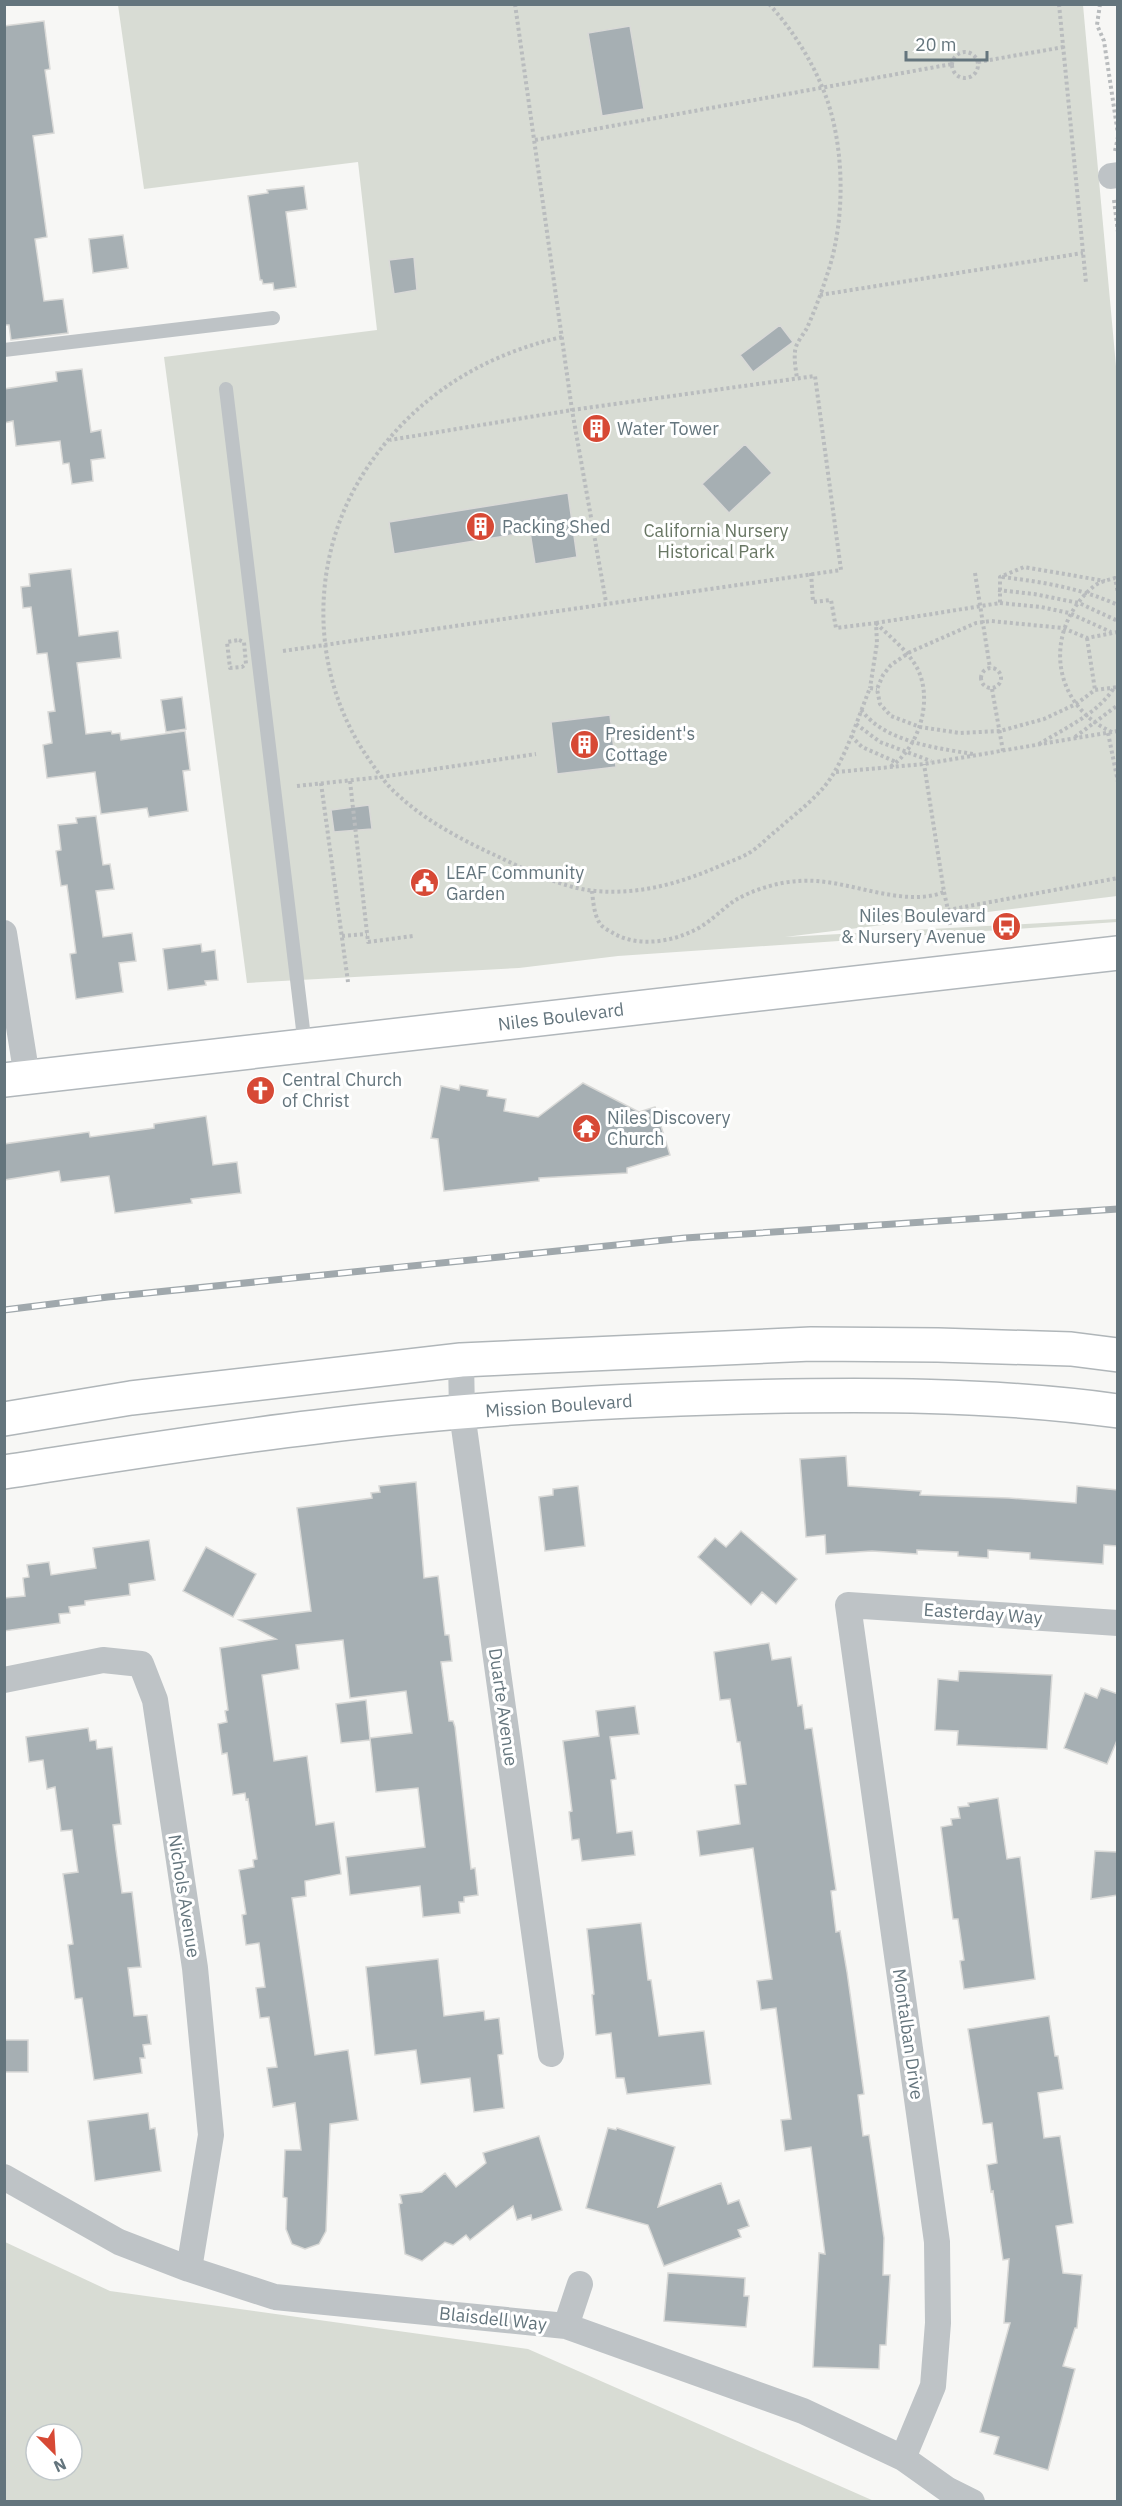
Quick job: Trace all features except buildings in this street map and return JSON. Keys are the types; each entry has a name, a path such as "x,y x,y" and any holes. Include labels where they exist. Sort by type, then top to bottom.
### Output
{"main road":[{"name":"Niles Boulevard","path":"16,1078 1118,953"},
{"path":"4,1419 131,1398 461,1360 811,1344 938,1344 1060,1349 1118,1355"},
{"name":"Mission Boulevard","path":"4,1472 318,1426 579,1404 826,1395 958,1398 1075,1405 1118,1411"}],"street":[{"path":"4,933 16,1078"},
{"name":"Duarte Avenue","path":"461,1360 462,1413 551,2054"},
{"name":"Easterday Way","path":"848,1605 1118,1623"},
{"name":"Montalban Drive","path":"848,1605 936,2242 938,2323 933,2386 903,2458"},
{"name":"Nichols Avenue","path":"4,1680 103,1660 141,1664 155,1700 195,1968 211,2134 189,2269"},
{"name":"Blaisdell Way","path":"4,2177 118,2242 189,2269 275,2297 566,2326 804,2411 903,2458 948,2490 972,2502"},
{"path":"566,2326 580,2284"}],"lane":[{"path":"4,350 273,318"},
{"path":"226,388 305,1046"}],"path":[{"path":"515,4 572,410 606,602"},
{"path":"769,4 807,57 823,89 835,137 840,208 838,236 820,295 795,350 797,379"},
{"path":"1059,4 1086,283"},
{"path":"1100,4 1097,25 1104,41 1118,134"},
{"path":"978,62 1064,47"},
{"path":"964,51 975,55 978,62 977,70 967,78 954,72 952,64 954,57 964,51"},
{"path":"535,140 952,64"},
{"path":"820,295 1083,253"},
{"path":"562,337 530,344 479,365 423,402 364,472 342,512 327,567 323,596 325,646 341,708 355,738 381,777 397,795 460,839 530,872 592,891 634,892 672,884 750,853 808,803 835,772 870,688 877,643 876,623"},
{"path":"283,651 606,602 841,570 815,376 572,410 389,440"},
{"path":"1000,577 1024,567 1105,581"},
{"path":"811,573 813,602 831,600 836,628 1000,603 1041,607 1069,613 1115,632"},
{"path":"975,573 990,668"},
{"path":"1000,577 998,590 1000,603"},
{"path":"1000,577 1042,582 1088,592 1118,604"},
{"path":"1113,732 1085,715 1076,704 1062,675 1059,652 1063,628 1069,613 1088,592 1095,585 1115,578 1118,592"},
{"path":"998,590 1035,594 1079,603 1118,621"},
{"path":"876,623 907,654 921,676 924,700 920,727 905,752 889,767"},
{"path":"1115,632 1087,638 1063,628 976,623 907,654 891,665 877,688 880,704 891,716 920,727 960,733 1000,731 1044,719 1076,704 1095,690 1116,687"},
{"path":"1087,638 1095,690"},
{"path":"990,668 996,669 1002,677 998,686 992,689 985,687 981,681 984,671 990,668"},
{"path":"1038,745 1085,715 1107,698 1116,687"},
{"path":"870,688 877,688"},
{"path":"992,689 1003,751"},
{"path":"1073,739 1118,705"},
{"path":"861,710 878,727 943,750 976,754"},
{"path":"856,724 880,742 932,761"},
{"path":"835,772 924,764 1113,732"},
{"path":"1113,732 1118,782"},
{"path":"851,736 862,747 896,762"},
{"path":"297,786 381,777 536,754"},
{"path":"924,764 950,925"},
{"path":"350,781 368,942 413,936"},
{"path":"321,783 348,982"},
{"path":"948,909 1118,878"},
{"path":"592,891 599,923 605,928 622,939 658,941 690,931 704,924 734,901 776,884 836,882 873,892 919,896 934,896 944,892"},
{"path":"342,936 367,934"}],"green space":[{"name":"California Nursery Historical Park","path":"118,5 1083,5 1118,388 1117,896 785,937 1117,919 1117,922 618,956 519,968 247,983 164,357 377,330 358,162 144,189"},
{"path":"5,2242 110,2291 528,2349 874,2501 5,2501"}],"railway":[{"path":"4,1310 108,1297 685,1238 1118,1209"}],"place":[{"name":"Water Tower","path":"596,429"},
{"name":"Packing Shed","path":"481,527"},
{"name":"President's Cottage","path":"584,744"},
{"name":"LEAF Community Garden","path":"425,883"},
{"name":"Niles Boulevard & Nursery Avenue","path":"1007,926"},
{"name":"Central Church of Christ","path":"261,1090"},
{"name":"Niles Discovery Church","path":"586,1128"}]}
